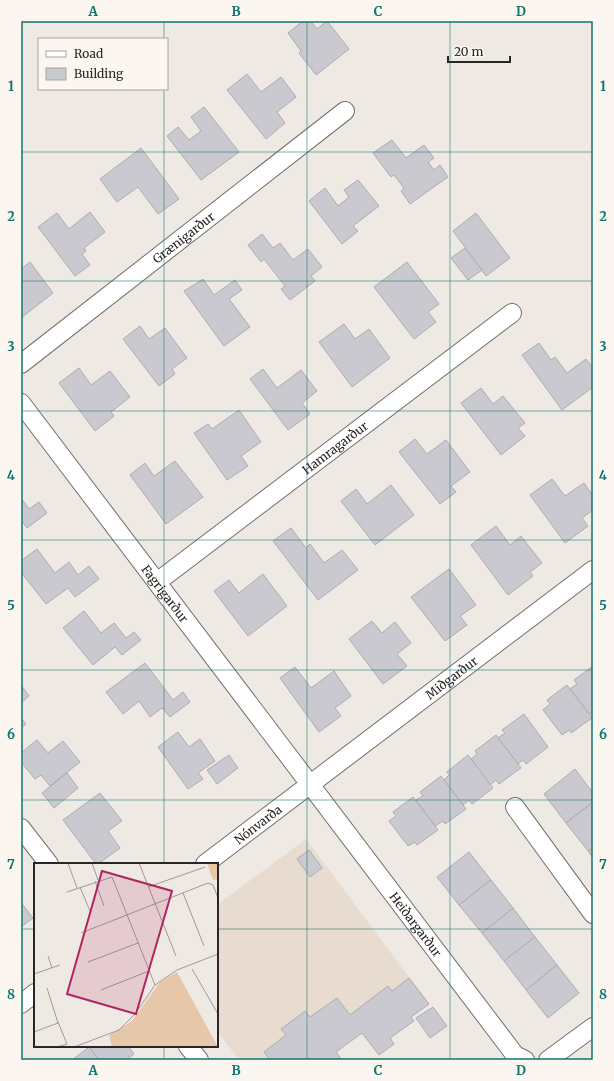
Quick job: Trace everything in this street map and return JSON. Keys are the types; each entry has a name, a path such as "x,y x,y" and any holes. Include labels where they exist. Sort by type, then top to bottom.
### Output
{"street":[{"name":"Grænigarður","path":"21,364 345,111"},
{"name":"Hamragarður","path":"156,582 512,313"},
{"name":"Fagrigarður","path":"21,403 310,785"},
{"name":"Miðgarður","path":"310,785 593,570"},
{"name":"Nónvarða","path":"206,863 310,785"},
{"name":"Heiðargarður","path":"310,785 509,1048 515,1055 525,1060"},
{"path":"515,807 593,914"},
{"path":"21,828 47,863"},
{"path":"21,1004 34,994"},
{"path":"548,1060 593,1027"},
{"path":"189,1047 199,1060"}],"shaded area":[{"path":"306,839 429,1004 411,1017 414,1021 391,1038 394,1044 379,1055 362,1033 336,1052 342,1060 239,1060 218,1032 218,904"}],"building":[{"path":"303,21 311,21 317,29 327,21 349,49 316,75 299,53 301,51 288,33"},
{"path":"247,74 261,92 281,77 296,97 277,112 285,123 266,139 227,90"},
{"path":"204,107 239,152 201,180 167,136 178,127 189,140 201,131 191,117"},
{"path":"392,140 406,158 424,145 434,158 428,162 434,170 440,165 448,177 410,204 401,191 404,188 394,175 391,177 373,153"},
{"path":"141,148 179,199 158,214 138,187 117,202 100,179"},
{"path":"358,180 379,206 353,226 358,231 342,244 309,201 325,188 338,206 349,197 344,190"},
{"path":"90,212 105,232 84,248 86,251 82,254 90,265 75,276 38,227 57,213 69,229"},
{"path":"476,213 510,258 486,276 453,231"},
{"path":"262,234 273,248 280,243 293,260 308,249 322,267 311,276 315,281 290,300 281,289 285,286 264,259 261,262 248,245"},
{"path":"465,248 482,270 468,280 451,258"},
{"path":"30,262 53,293 21,318 21,269"},
{"path":"407,262 439,304 428,312 436,322 414,339 374,287"},
{"path":"203,279 214,295 235,280 242,290 229,299 250,327 224,346 184,291"},
{"path":"344,324 355,339 369,329 390,358 352,387 319,342"},
{"path":"140,326 149,339 165,328 187,358 172,369 175,374 159,386 123,339"},
{"path":"539,343 551,360 555,357 567,373 586,359 593,368 593,387 562,410 522,355"},
{"path":"79,368 91,385 110,371 130,397 111,412 114,416 95,431 59,383"},
{"path":"263,369 277,388 301,370 317,391 302,403 310,414 288,430 250,379"},
{"path":"481,388 493,404 503,396 525,423 518,428 525,436 501,455 461,403"},
{"path":"239,410 261,442 241,456 248,466 227,480 194,433 208,424 212,429"},
{"path":"415,439 427,454 446,440 470,472 451,486 456,492 440,504 399,452"},
{"path":"175,461 203,497 166,524 130,475 145,463 154,476"},
{"path":"552,479 565,496 584,483 593,496 593,510 582,518 588,526 565,543 530,495"},
{"path":"391,485 414,515 375,545 341,501 356,489 367,504"},
{"path":"21,498 29,509 39,502 47,513 27,528 21,520"},
{"path":"496,526 510,545 521,536 542,563 530,572 533,576 508,595 471,545"},
{"path":"291,528 306,548 310,544 324,563 342,550 358,570 318,600 273,541"},
{"path":"37,549 55,573 69,562 78,575 89,566 99,579 75,597 68,588 46,604 21,572 21,561"},
{"path":"449,569 476,605 460,616 467,625 445,641 411,597"},
{"path":"263,574 287,606 248,636 214,591 229,580 239,593"},
{"path":"84,611 101,633 114,623 126,638 134,632 141,640 122,655 115,647 93,665 63,628"},
{"path":"372,621 382,633 395,622 411,643 397,654 407,666 383,684 349,639"},
{"path":"145,663 173,700 183,692 190,702 170,717 162,708 150,717 139,701 123,714 106,692"},
{"path":"593,666 593,712 589,714 570,689 577,684 574,680"},
{"path":"295,667 311,688 334,671 351,696 335,708 341,716 319,732 280,678"},
{"path":"21,685 29,696 21,703"},
{"path":"567,685 592,718 571,733 569,730 562,735 543,710 550,704 547,700"},
{"path":"524,714 548,747 526,764 523,760 518,764 498,738 505,733 502,730"},
{"path":"21,718 26,724 21,728"},
{"path":"178,732 189,747 200,739 215,761 198,773 203,779 188,789 158,747"},
{"path":"496,735 521,768 499,784 496,780 490,785 471,759 477,754 475,751"},
{"path":"37,740 48,753 63,741 80,762 50,786 41,775 35,779 21,762 21,753"},
{"path":"229,755 238,768 217,784 207,770"},
{"path":"468,755 493,788 472,804 469,800 463,805 444,780 449,775 447,772"},
{"path":"575,769 593,793 593,802 566,823 544,794"},
{"path":"67,773 78,788 54,808 42,793"},
{"path":"441,776 466,809 445,824 443,821 435,826 416,800 423,796 420,792"},
{"path":"100,793 122,821 108,831 120,848 99,863 95,863 63,820"},
{"path":"413,797 438,830 417,845 415,842 408,846 389,821 396,816 393,812"},
{"path":"593,802 593,848 588,851 566,823"},
{"path":"593,848 593,858 588,851"},
{"path":"309,850 322,868 310,877 297,859"},
{"path":"469,852 491,880 459,905 437,877"},
{"path":"491,880 513,908 482,933 459,905"},
{"path":"22,904 33,918 21,927 21,905"},
{"path":"513,908 535,937 504,961 482,933"},
{"path":"535,937 557,965 526,990 504,961"},
{"path":"557,965 579,993 548,1018 526,990"},
{"path":"409,978 429,1004 411,1017 414,1021 390,1038 394,1044 379,1055 362,1033 336,1052 342,1060 270,1060 264,1052 286,1035 281,1029 305,1011 310,1017 337,998 350,1015 388,986 392,991"},
{"path":"433,1007 447,1026 430,1038 416,1018"},
{"path":"89,1047 129,1047 134,1054 126,1060 99,1060"},
{"path":"89,1047 99,1060 72,1060"}]}
